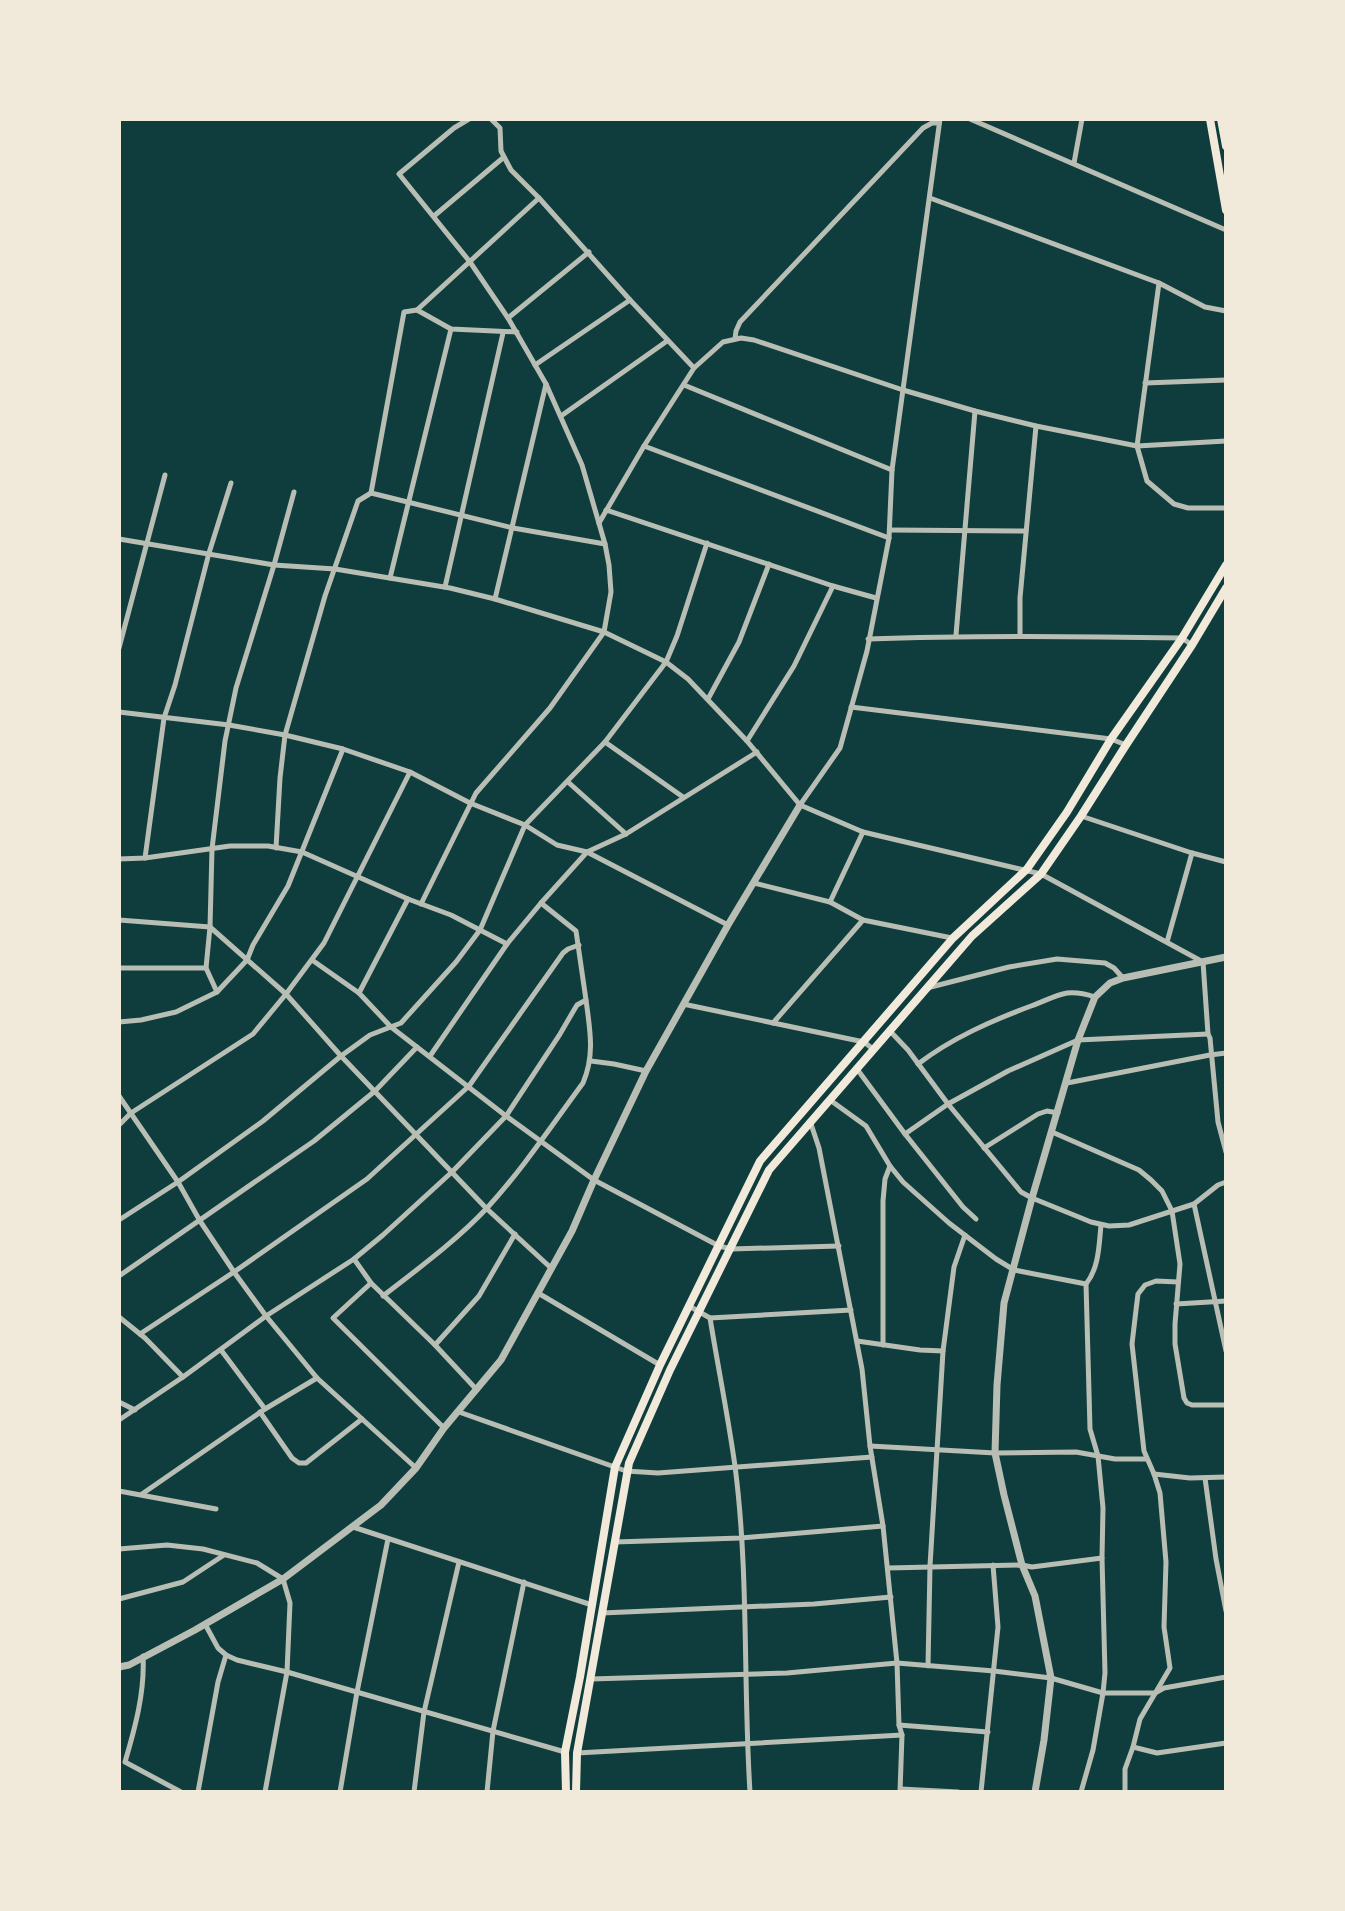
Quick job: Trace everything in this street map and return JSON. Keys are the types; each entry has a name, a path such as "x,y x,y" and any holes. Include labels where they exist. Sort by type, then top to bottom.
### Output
{"main road":[{"path":"1210,119 1226,209"},
{"path":"1221,119 1226,146"},
{"path":"566,1792 565,1752 615,1466 660,1365 760,1161 953,938 1027,869 1067,812 1111,739 1182,638 1226,565"},
{"path":"576,1792 577,1753 626,1471 698,1311 769,1170 972,936 1041,874 1081,817 1226,588"}],"street":[{"path":"421,904 476,793 550,708 604,632 611,592 605,544 582,465 546,384 517,332 470,262 399,174 454,128 469,119"},
{"path":"491,119 500,128"},
{"path":"505,119 500,128 501,151 511,170 694,369"},
{"path":"970,119 1226,230"},
{"path":"1074,163 1082,119"},
{"path":"119,1667 129,1665 283,1579 382,1505 416,1468 444,1428 501,1360 572,1231 646,1072 683,1004 800,805 840,748 867,651 890,538 892,470 940,121 923,128 740,322 735,339"},
{"path":"434,216 504,157"},
{"path":"276,848 285,735 325,596 358,501 371,492 404,312 417,310 539,198"},
{"path":"930,198 1159,283 1205,307 1226,311"},
{"path":"508,318 589,252"},
{"path":"1159,283 1137,446 1147,481 1174,504 1188,508 1226,508"},
{"path":"535,365 630,300"},
{"path":"417,310 451,329 517,332"},
{"path":"390,578 451,329"},
{"path":"445,587 503,333"},
{"path":"599,523 644,446 694,369 718,345 735,339 754,340 903,390 1036,426 1137,446 1226,441"},
{"path":"561,416 667,341"},
{"path":"1144,383 1226,380"},
{"path":"495,599 546,384"},
{"path":"684,385 892,470"},
{"path":"956,635 975,411"},
{"path":"1020,635 1020,598 1036,426"},
{"path":"644,446 890,538"},
{"path":"119,648 165,475"},
{"path":"145,858 164,718 231,483"},
{"path":"217,992 205,968 210,927 212,849 229,725 236,688 294,492"},
{"path":"371,492 513,528 605,544"},
{"path":"606,510 876,598"},
{"path":"890,530 1026,531"},
{"path":"119,539 274,565 335,569 445,587 604,632 666,662 688,679 757,752 800,805 863,832 1041,874 1203,961"},
{"path":"119,1220 178,1182 263,1121 341,1055 370,1035 401,1023 456,962 480,930 525,825 605,742 666,662 707,543"},
{"path":"708,699 739,642 769,564"},
{"path":"747,741 794,666 834,586"},
{"path":"868,639 1020,635 1182,638 1192,645"},
{"path":"851,707 1111,739 1126,745"},
{"path":"119,712 229,725 285,735 343,749 410,772 470,803 525,825 557,845 587,852 728,925"},
{"path":"605,742 683,797"},
{"path":"119,1022 176,1012 217,992 247,960 288,886 343,749"},
{"path":"430,1056 507,944 587,852 626,834 757,752"},
{"path":"119,1125 131,1114 253,1034 286,995 324,943 410,772"},
{"path":"568,782 626,834"},
{"path":"1081,817 1226,862"},
{"path":"830,902 863,832"},
{"path":"119,859 230,846 268,846 302,852 451,915 507,944"},
{"path":"1167,942 1192,853"},
{"path":"754,883 830,902 863,920 953,938"},
{"path":"359,993 408,899"},
{"path":"383,1296 439,1252 486,1208 541,1141 583,1083 591,1061 592,1042 576,931 541,903"},
{"path":"119,920 210,927 286,995 486,1208 551,1268"},
{"path":"773,1023 863,920"},
{"path":"140,1334 234,1272 367,1178 469,1086 563,953 579,945"},
{"path":"1035,1792 1045,1740 1051,1678 1035,1596 1022,1565 995,1453 1004,1303 1078,1040 1095,997 1110,983 1123,978 1226,957"},
{"path":"927,988 1009,967 1057,959 1105,963 1118,971 1123,978"},
{"path":"312,960 359,993 391,1027 594,1180 719,1246 731,1249 839,1247"},
{"path":"1203,961 1218,1122 1226,1152"},
{"path":"119,968 205,968"},
{"path":"918,1064 955,1039 1024,1009 1067,993 1082,993 1095,997"},
{"path":"119,1420 266,1316 354,1259 383,1235 453,1171 506,1116 577,1005 586,1000"},
{"path":"683,1004 864,1042 873,1049"},
{"path":"889,1030 1021,1192 1032,1198 1101,1225 1129,1225 1194,1204 1226,1182"},
{"path":"905,1134 948,1104 1008,1071 1078,1040 1208,1034"},
{"path":"119,1276 314,1141 375,1091 417,1047"},
{"path":"1067,1083 1226,1054"},
{"path":"591,1061 646,1072"},
{"path":"857,1069 905,1134 963,1207 976,1219"},
{"path":"119,1096 178,1182 234,1272 266,1316 317,1378 416,1468"},
{"path":"830,1100 866,1126 903,1182 965,1235 1014,1270 1086,1284"},
{"path":"984,1147 1038,1114 1047,1111 1058,1113"},
{"path":"810,1121 819,1148 862,1369 891,1597 899,1725 902,1735 901,1790 958,1792"},
{"path":"1052,1132 1139,1170 1161,1191 1172,1211 1180,1264 1175,1343 1184,1398 1192,1405 1226,1405"},
{"path":"883,1345 883,1201 885,1179 890,1166"},
{"path":"1194,1204 1226,1351"},
{"path":"1081,1792 1093,1750 1105,1673 1103,1508 1098,1456 1090,1429 1086,1284 1096,1266 1101,1225"},
{"path":"435,1345 479,1296 515,1234"},
{"path":"928,1666 930,1566 943,1351 954,1267 965,1235"},
{"path":"354,1259 383,1296 435,1345 477,1390"},
{"path":"1125,1792 1125,1769 1140,1719 1170,1668 1164,1627 1165,1549 1160,1493 1146,1459 1132,1344 1141,1288 1150,1282 1178,1283"},
{"path":"371,1283 333,1318 444,1428"},
{"path":"538,1293 660,1365"},
{"path":"1176,1304 1226,1301"},
{"path":"689,1306 710,1318 851,1310"},
{"path":"119,1317 183,1377"},
{"path":"710,1318 735,1466 745,1607 750,1792"},
{"path":"857,1341 943,1351"},
{"path":"221,1350 292,1458 299,1463 306,1463 362,1419"},
{"path":"142,1494 263,1411 317,1378"},
{"path":"119,1402 135,1410"},
{"path":"459,1412 626,1471 658,1473 872,1457"},
{"path":"870,1447 995,1453 1076,1452 1115,1459 1146,1459"},
{"path":"1154,1474 1226,1477"},
{"path":"1205,1478 1226,1611"},
{"path":"119,1491 216,1509"},
{"path":"615,1542 741,1538 883,1526"},
{"path":"353,1527 592,1605"},
{"path":"340,1792 388,1539"},
{"path":"119,1549 167,1545 203,1549 257,1563 283,1579 290,1603 287,1672 265,1792"},
{"path":"119,1599 183,1582 224,1555"},
{"path":"888,1568 993,1565 1032,1567 1102,1558"},
{"path":"414,1792 424,1712 458,1562"},
{"path":"981,1792 998,1627 993,1565"},
{"path":"487,1792 493,1731 524,1582"},
{"path":"602,1613 891,1597"},
{"path":"205,1624 218,1648 237,1660 565,1752"},
{"path":"198,1792 218,1682 226,1655"},
{"path":"143,1656 143,1681 133,1735 122,1760 181,1792"},
{"path":"591,1679 787,1673 897,1663 1051,1678 1103,1693 1155,1693 1164,1688 1226,1677"},
{"path":"899,1725 988,1732"},
{"path":"577,1753 902,1735"},
{"path":"1133,1747 1157,1753 1226,1743"}]}
